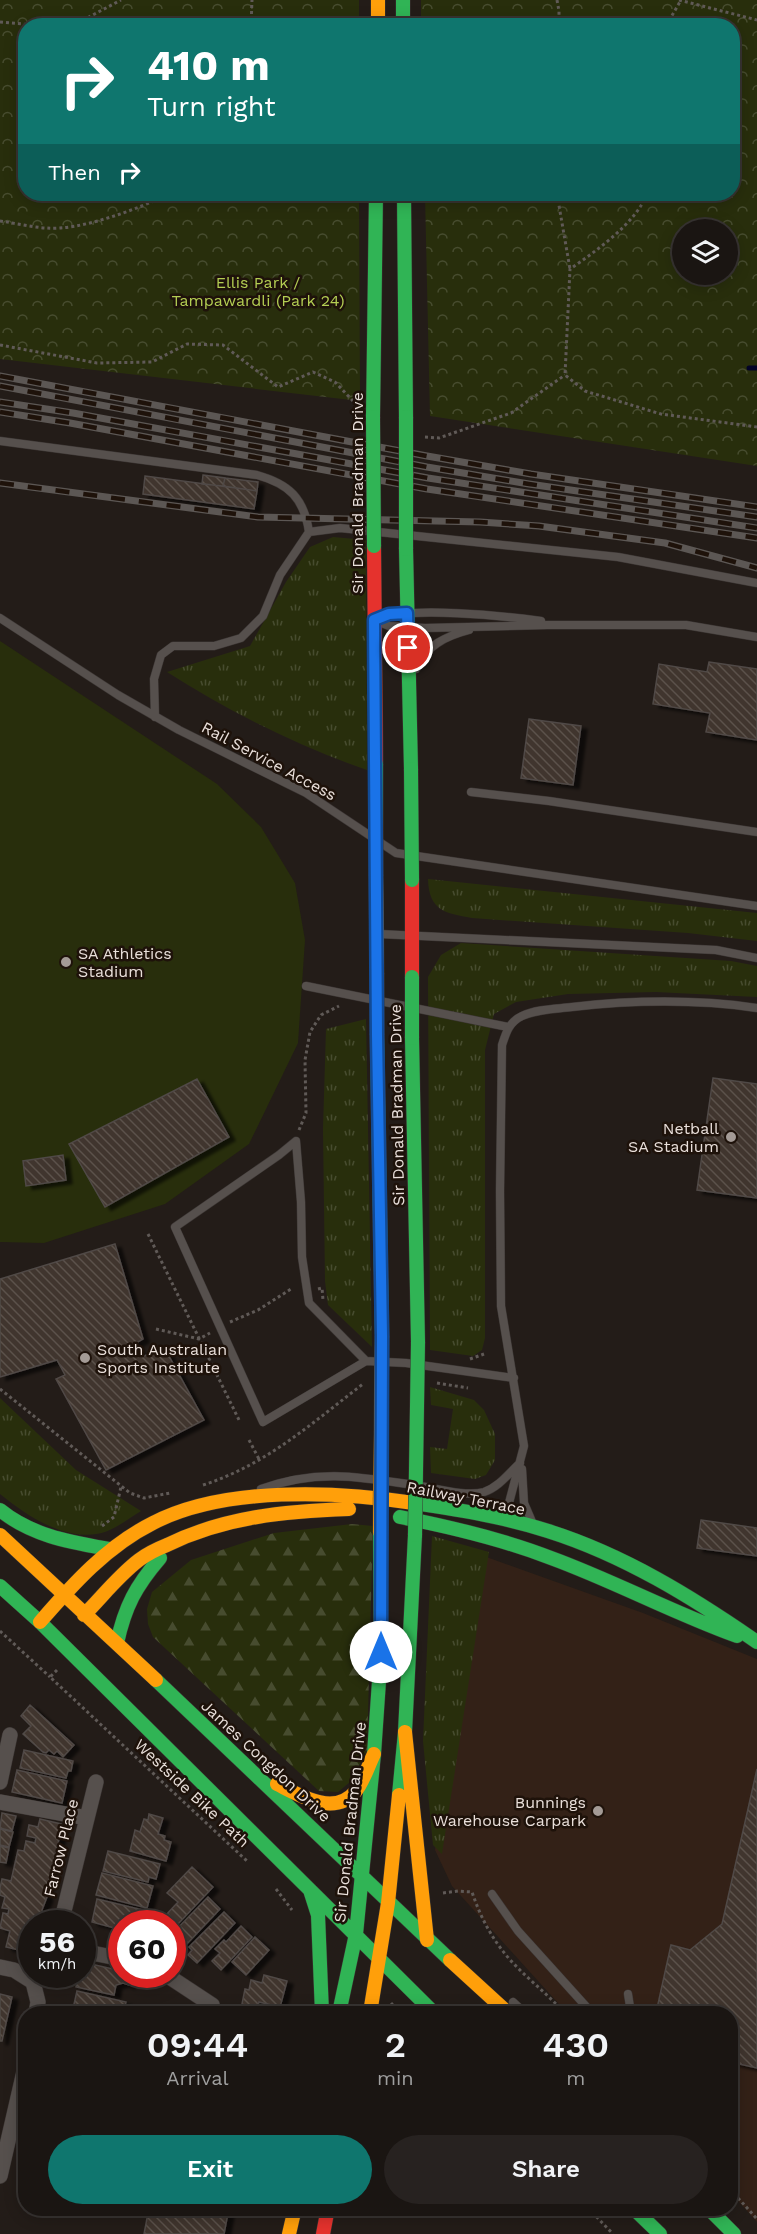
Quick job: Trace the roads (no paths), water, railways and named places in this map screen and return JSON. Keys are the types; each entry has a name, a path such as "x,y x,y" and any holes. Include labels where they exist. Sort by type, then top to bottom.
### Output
{"main road":[{"path":"378,0 378,18"},
{"path":"403,0 403,18"},
{"name":"Sir Donald Bradman Drive","path":"341,2006 356,1934 374,1754 381,1652 382,1336 376,934 373,417 376,201"},
{"name":"Sir Donald Bradman Drive","path":"371,2006 388,1903 405,1732 415,1535 418,1342 406,549 404,201"},
{"name":"Railway Terrace","path":"40,1622 63,1594 109,1549 141,1528 173,1513 231,1499 311,1494 360,1496 454,1510 505,1520 565,1537 648,1575 711,1609 757,1643"},
{"name":"Railway Terrace","path":"56,1639 141,1559 176,1539 205,1527 251,1517 304,1510 358,1509 450,1526 499,1539 596,1576 699,1623 757,1643"},
{"path":"0,1510 9,1519 53,1538 109,1549"},
{"name":"James Congdon Drive","path":"0,1535 257,1775 427,1940 501,2006"},
{"path":"117,1643 123,1611 138,1583 176,1539"},
{"path":"0,1586 40,1622 427,2006"},
{"path":"405,1732 427,1940"},
{"path":"257,1775 319,1803 339,1803 354,1794 374,1754"},
{"path":"310,1888 318,1915 322,2006"},
{"path":"289,2234 293,2216"},
{"path":"323,2234 326,2216"},
{"path":"641,2216 660,2234"},
{"path":"716,2216 734,2234"}],"street":[{"path":"0,1782 10,1735"},
{"name":"Farrow Place","path":"64,1910 96,1782"},
{"path":"0,1802 87,1818"},
{"path":"0,1967 18,1971"},
{"path":"37,1988 37,2006"},
{"path":"183,1988 207,2006"},
{"path":"0,2175 18,2097"}],"lane":[{"path":"0,441 257,475 280,483 294,494 307,519 309,532 280,575 263,616 241,638 214,646 174,646 161,655 154,679 155,717"},
{"path":"309,532 340,528 618,557 757,584"},
{"path":"374,620 389,614 456,614 573,625"},
{"name":"Rail Service Access","path":"0,618 155,717 306,793 396,853 757,906"},
{"path":"374,620 389,626 408,628 686,625 757,637"},
{"path":"409,687 420,660 441,640 485,626"},
{"path":"471,792 549,801 757,832"},
{"path":"376,934 716,950 757,957"},
{"path":"306,986 508,1027"},
{"path":"499,1539 522,1462 524,1446 501,1306 502,1045 508,1027 521,1016 535,1012 602,1004 692,1001 757,1008"},
{"path":"366,1361 309,1303 302,1257 301,1202 296,1141 175,1227 263,1422 366,1361 405,1363 514,1378"},
{"path":"231,1499 277,1483 319,1475 358,1476 461,1492 482,1492 495,1487 522,1462"},
{"path":"522,1462 524,1503 535,1528"},
{"path":"492,1894 518,1931 586,2006"},
{"path":"473,1980 494,1989"},
{"path":"505,1994 518,2006"},
{"path":"628,1994 630,2006"}],"waterway":[{"path":"749,368 757,368"}],"railway":[{"path":"0,376 531,474 757,507"},
{"path":"0,386 427,467 757,517"},
{"path":"0,402 73,413 428,478 757,528"},
{"path":"0,412 427,489 757,538"},
{"path":"0,483 258,517 480,522 539,526 665,543 757,568"}],"place":[{"name":"SA Athletics Stadium","path":"66,962"},
{"name":"Netball SA Stadium","path":"731,1137"},
{"name":"South Australian Sports Institute","path":"85,1358"},
{"name":"Bunnings Warehouse Carpark","path":"598,1811"}],"park label":[{"name":"Ellis Park / Tampawardli (Park 24)","path":"258,291"}]}
